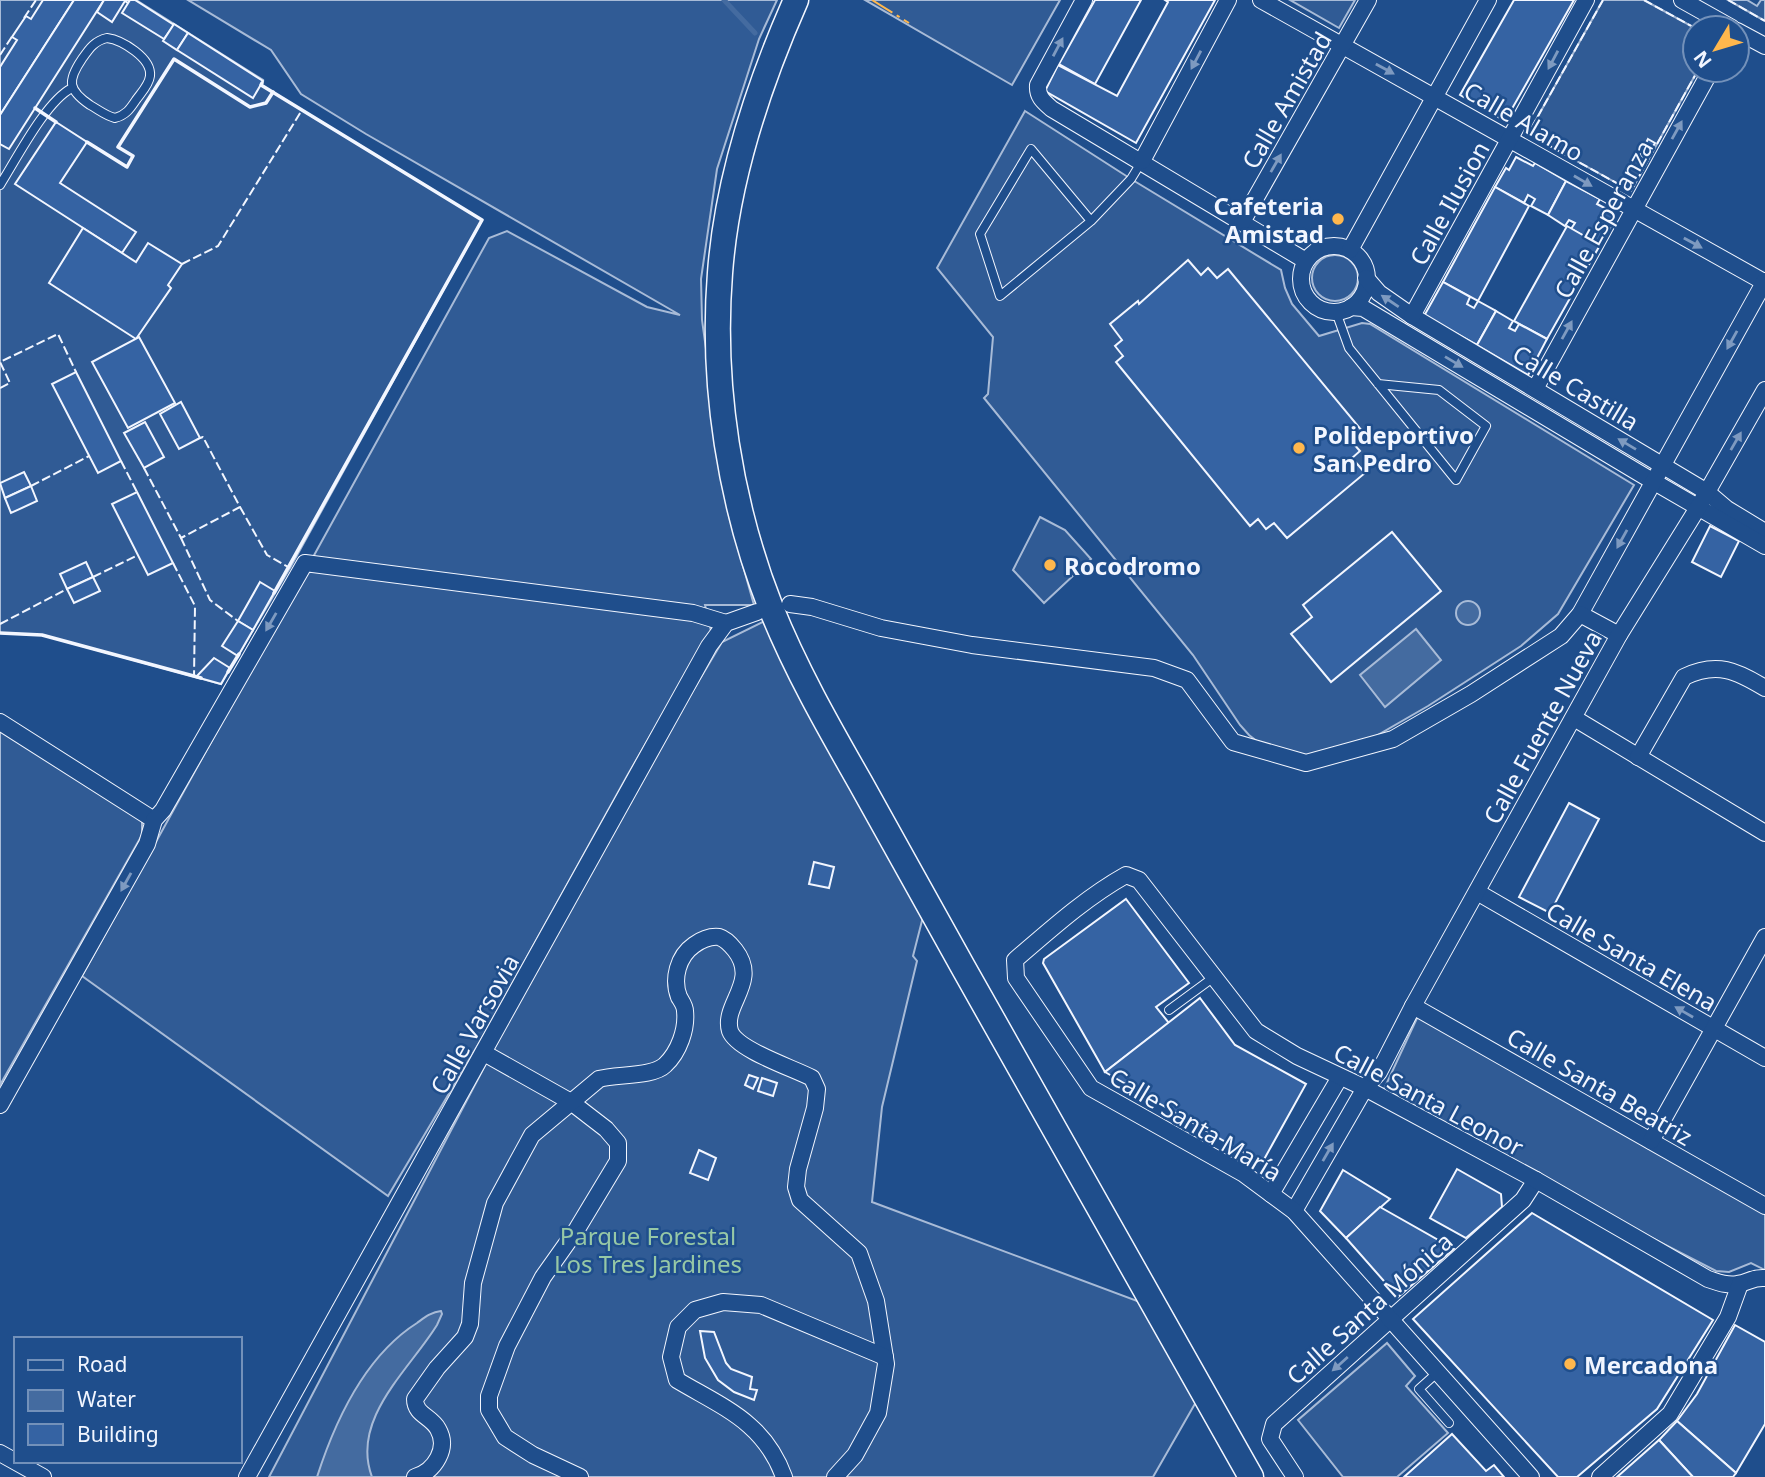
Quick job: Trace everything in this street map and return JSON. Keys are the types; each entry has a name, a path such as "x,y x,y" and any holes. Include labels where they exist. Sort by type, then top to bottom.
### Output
{"main road":[{"path":"796,0 774,50 752,114 726,225 720,272 720,375 733,475 747,538 772,609 837,741 1251,1477"}],"street":[{"path":"1084,0 1041,80 1039,96 1052,109 1306,261"},
{"path":"1142,161 1228,0"},
{"name":"Calle Alamo","path":"1261,0 1633,210 1765,281"},
{"name":"Calle Amistad","path":"1242,222 1368,0"},
{"path":"1350,250 1488,0"},
{"name":"Calle Ilusion","path":"1412,316 1586,0"},
{"path":"1682,0 1708,14"},
{"name":"Calle Esperanza","path":"1535,389 1703,84"},
{"path":"1344,309 1363,298 1366,278 1359,257 1350,250 1338,246 1326,248 1306,261 1302,283 1309,300 1317,307 1344,309 1363,308 1654,481 1703,499"},
{"name":"Calle Castilla","path":"1366,278 1379,293 1412,316 1663,466 1765,546"},
{"name":"Calle Fuente Nueva","path":"790,604 812,607 881,628 959,642 1154,668 1187,680 1233,742 1306,763 1393,739 1471,694 1561,636 1580,614 1765,281"},
{"name":"Calle Fuente Nueva","path":"1294,1211 1365,1088 1379,1072 1619,635 1703,499 1765,390"},
{"name":"Calle Castilla","path":"1703,499 1727,509 1765,532"},
{"path":"0,1105 147,844 154,820 163,810 305,563 683,611 713,617 726,623 757,612"},
{"path":"1580,614 1619,635"},
{"name":"Calle Varsovia","path":"247,1477 709,646 726,623"},
{"path":"1638,757 1684,677 1697,671 1714,669 1739,672 1765,688"},
{"path":"1574,718 1765,833"},
{"path":"0,722 154,820"},
{"name":"Calle Santa Leonor","path":"1126,875 1139,880 1256,1031 1297,1056 1365,1088 1536,1180 1708,1279 1724,1284 1740,1284 1754,1277 1765,1278"},
{"name":"Calle Santa María","path":"1126,875 1066,916 1015,960 1016,978 1091,1088 1244,1174 1294,1211 1531,1477"},
{"name":"Calle Santa Elena","path":"1477,892 1765,1058"},
{"path":"415,1477 435,1465 442,1446 438,1428 418,1410 415,1399 468,1331 473,1283 495,1203 532,1135 599,1079 664,1066 678,1048 684,1027 686,1009 678,994 676,978 679,963 688,949 699,941 718,937 729,943 740,957 745,974 731,1017 730,1030 738,1043 811,1078 817,1089 796,1187 800,1200 859,1253 876,1301 885,1357 878,1413 855,1455 835,1477"},
{"path":"1651,1141 1765,937"},
{"name":"Calle Santa Beatriz","path":"1413,1006 1765,1206"},
{"path":"484,1053 571,1102 606,1129 618,1143 618,1161 577,1229 543,1277 507,1346 489,1396 489,1410 505,1437 533,1455 580,1477"},
{"path":"1271,1194 1340,1077"},
{"name":"Calle Santa Mónica","path":"1295,1477 1270,1439 1271,1428 1522,1200 1536,1180"},
{"path":"1600,1477 1670,1415 1728,1317 1740,1284"},
{"path":"784,1477 776,1455 756,1431 730,1409 677,1380 671,1357 678,1327 695,1310 723,1302 761,1304 885,1357"},
{"path":"18,1463 43,1477"}],"lane":[{"path":"107,38 120,42 145,61 151,73 150,80 129,111 115,118 105,115 80,98 72,88 72,75 90,48 94,43 107,38"},
{"path":"0,185 51,106 64,92 72,88"},
{"path":"1091,221 1031,149 980,234 1000,296 1091,221 1130,179 1142,161"},
{"path":"1344,309 1349,348 1378,384 1456,480 1486,426 1439,390 1378,384"},
{"path":"1169,1010 1214,977"},
{"path":"1438,1372 1419,1389 1449,1423"}],"shaded area":[{"path":"0,0 136,0 263,80 261,85 482,220 290,568 221,684 42,635 0,633"},
{"path":"188,0 777,0 759,39 717,169 701,279 702,320 729,516 754,605 705,605 711,631 627,776 482,1038 388,1196 82,976 489,238 507,231 647,307 680,315 301,94 271,50"},
{"path":"865,0 1060,0 1012,85"},
{"path":"1290,0 1355,0 1339,28"},
{"path":"1603,0 1644,0 1681,20 1681,84 1690,84 1631,191 1528,134"},
{"path":"1728,0 1747,0 1757,6 1761,0 1765,0 1765,21"},
{"name":"Polideportivo San Pedro","path":"1025,111 1281,270 1292,304 1319,336 1362,323 1370,324 1634,485 1558,614 1521,646 1428,706 1369,740 1316,758 1258,742 1249,735 1193,655 984,398 988,394 993,337 937,268"},
{"path":"1335,255 1351,262 1358,278 1351,294 1335,301 1319,294 1312,278 1319,262"},
{"name":"Rocodromo","path":"1040,517 1065,530 1091,559 1044,603 1013,570"},
{"name":"Parque Forestal Los Tres Jardines","path":"767,620 924,913 913,956 917,961 882,1107 872,1202 1140,1302 1196,1402 1153,1477 269,1477 603,841 722,642"},
{"path":"0,731 142,819 142,835 0,1085"},
{"path":"1418,1016 1765,1212 1765,1270 1751,1263 1729,1272 1716,1271 1384,1089"},
{"path":"1387,1343 1415,1376 1406,1386 1448,1433 1397,1477 1343,1477 1298,1420"}],"water":[{"path":"1468,601 1479,608 1480,613 1473,624 1468,625 1457,618 1456,613 1463,602"},
{"path":"1416,629 1441,660 1385,707 1360,675"},
{"path":"441,1311 437,1325 386,1396 376,1415 369,1435 367,1456 372,1477 317,1477 343,1412 367,1371 399,1337 428,1316"}],"building":[{"path":"43,0 74,0 0,115 0,67 17,40 12,37 26,16 31,19"},
{"path":"74,0 104,0 9,149 0,144 0,115"},
{"path":"104,0 130,0 128,3 125,1 112,22 97,12"},
{"path":"130,0 135,0 174,25 164,39 122,13"},
{"path":"1095,0 1141,0 1095,84 1059,64"},
{"path":"1165,0 1215,0 1136,143 1045,91 1058,65 1117,96 1168,2"},
{"path":"1514,0 1574,0 1505,121 1460,95"},
{"path":"174,24 188,33 177,50 163,41"},
{"path":"188,33 263,81 253,98 177,50"},
{"path":"56,122 87,142 60,183 136,232 122,253 15,184"},
{"path":"1648,139 1655,143 1646,158 1640,155"},
{"path":"1516,157 1533,166 1535,163 1566,181 1548,215 1531,206 1535,199 1528,195 1524,203 1495,187"},
{"path":"1566,181 1600,199 1597,204 1614,213 1606,226 1610,228 1600,245 1571,229 1575,223 1569,220 1565,226 1548,215"},
{"path":"1495,187 1529,206 1478,301 1443,282"},
{"path":"1567,226 1600,245 1547,339 1514,321"},
{"path":"83,228 136,262 148,243 182,264 168,285 171,288 136,339 49,283"},
{"path":"1188,260 1201,275 1208,268 1217,278 1228,269 1363,432 1351,441 1360,451 1352,458 1365,473 1287,538 1274,523 1266,529 1258,519 1250,526 1116,362 1123,356 1115,346 1122,340 1110,324 1138,301 1139,304"},
{"path":"1443,282 1470,297 1467,304 1474,308 1478,301 1496,311 1477,345 1424,316"},
{"path":"1496,311 1513,321 1509,328 1515,331 1519,324 1547,339 1528,375 1477,345"},
{"path":"139,337 175,403 128,428 92,362"},
{"path":"76,372 121,461 98,473 52,384"},
{"path":"181,402 200,438 179,449 160,414"},
{"path":"145,422 164,457 144,468 124,433"},
{"path":"24,472 31,486 5,498 0,483"},
{"path":"31,486 37,501 11,513 5,498"},
{"path":"137,492 173,563 148,575 112,504"},
{"path":"1710,526 1739,541 1721,577 1692,562"},
{"path":"1392,532 1441,591 1331,682 1291,634 1312,617 1303,605"},
{"path":"86,562 93,577 67,589 60,574"},
{"path":"93,577 100,591 74,603 67,589"},
{"path":"260,582 275,591 253,630 238,621"},
{"path":"238,621 253,630 238,656 222,646"},
{"path":"214,658 230,668 221,684 196,677"},
{"path":"1569,803 1599,819 1550,913 1519,897"},
{"path":"814,862 834,867 829,888 809,884"},
{"path":"1126,899 1189,983 1156,1007 1169,1023 1105,1072 1043,963 1044,959"},
{"path":"1200,998 1235,1045 1306,1084 1262,1163 1105,1072"},
{"path":"749,1075 758,1078 753,1089 745,1085"},
{"path":"762,1078 777,1083 773,1096 758,1091"},
{"path":"699,1150 716,1158 708,1180 690,1173"},
{"path":"1457,1169 1501,1194 1502,1207 1466,1238 1430,1218"},
{"path":"1343,1170 1390,1199 1346,1238 1320,1211"},
{"path":"1380,1207 1454,1249 1398,1297 1346,1238"},
{"name":"Mercadona","path":"1532,1213 1713,1320 1657,1409 1577,1477 1558,1477 1413,1319"},
{"path":"1735,1325 1765,1342 1765,1424 1736,1473 1677,1421 1697,1394"},
{"path":"700,1331 714,1332 731,1369 752,1377 750,1389 757,1390 754,1400 734,1392 718,1380 705,1358"},
{"path":"1677,1421 1736,1473 1733,1477 1693,1477 1659,1440"},
{"path":"1452,1434 1486,1471 1494,1465 1504,1477 1404,1477"},
{"path":"1659,1440 1693,1477 1617,1477"}],"waterway":[{"path":"724,0 755,33"}],"fence":[{"path":"24,18 36,0"},
{"path":"1603,0 1528,134 1631,191 1690,84"},
{"path":"1644,0 1681,20"},
{"path":"1728,0 1765,21"},
{"path":"0,55 13,35"},
{"path":"182,264 218,246 302,110"},
{"path":"0,388 10,383 0,362 58,334 76,372"},
{"path":"144,468 181,538 240,507 203,437 200,438"},
{"path":"31,486 89,456"},
{"path":"121,461 137,492"},
{"path":"240,507 267,555 290,568"},
{"path":"181,538 210,600 238,621"},
{"path":"93,577 138,555"},
{"path":"173,563 195,606 194,677"},
{"path":"0,624 67,589"}],"wall":[{"path":"87,142 127,167 133,156 118,147 174,59 250,107 266,103 273,92"},
{"path":"262,83 261,85 482,220 274,593"},
{"path":"35,108 56,122"},
{"path":"0,633 42,635 201,678"},
{"path":"228,672 239,654"}],"power":[{"path":"872,0 909,23"}],"place":[{"name":"Cafeteria Amistad","path":"1338,219"},
{"name":"Polideportivo San Pedro","path":"1299,448"},
{"name":"Rocodromo","path":"1050,565"},
{"name":"Mercadona","path":"1570,1364"}]}
